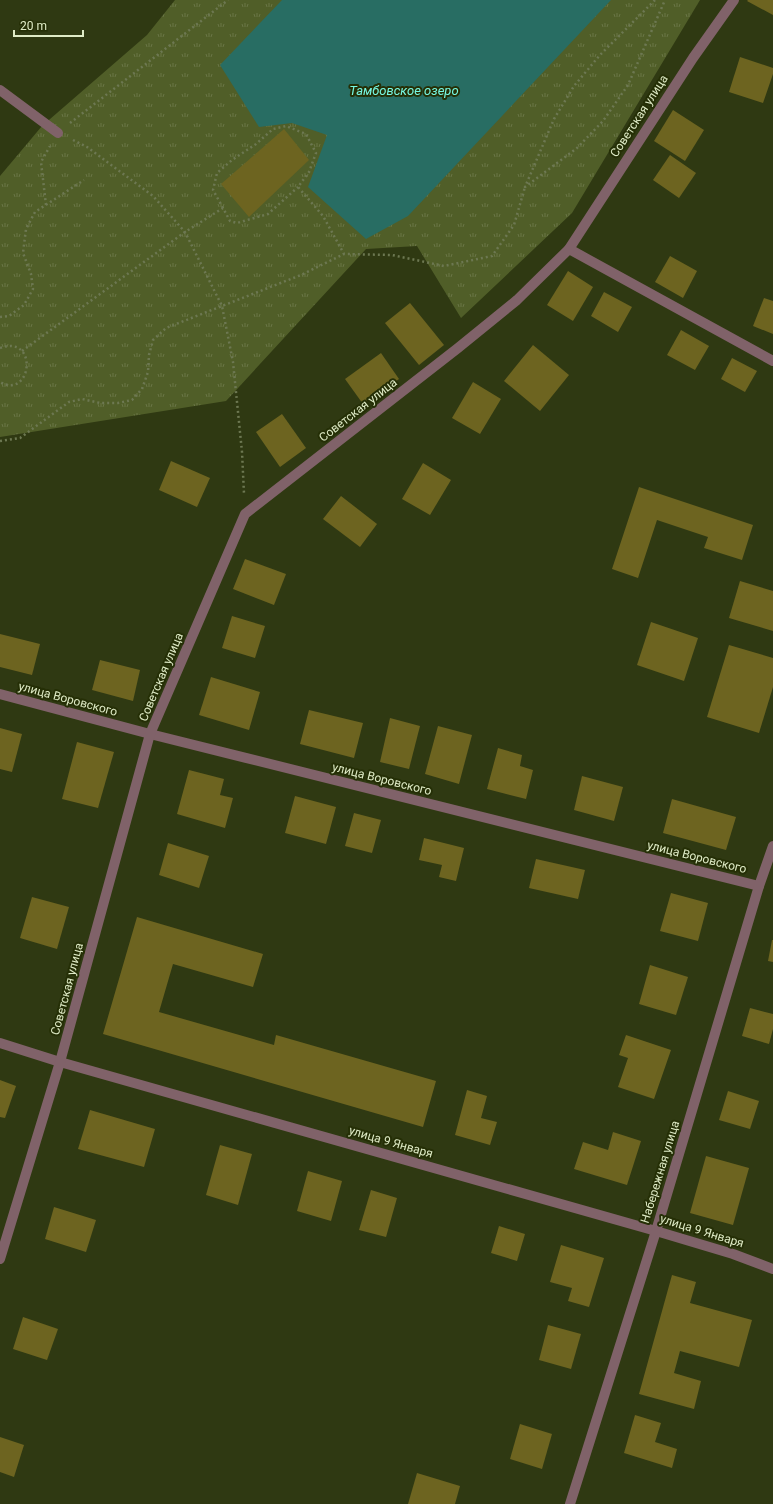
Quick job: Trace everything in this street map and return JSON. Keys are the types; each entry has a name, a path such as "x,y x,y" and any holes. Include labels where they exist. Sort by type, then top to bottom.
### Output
{"street":[{"name":"Советская улица","path":"0,1259 60,1062 150,734 245,514 464,344 517,300 569,249 693,58 734,0"},
{"path":"0,90 58,133"},
{"path":"569,249 773,361"},
{"name":"улица Воровского","path":"0,694 150,734 759,886"},
{"name":"Набережная улица","path":"570,1504 656,1231 759,886 773,846"},
{"name":"улица 9 Января","path":"0,1044 656,1231 733,1254 773,1269"}],"path":[{"path":"46,205 41,162 58,133 228,0"},
{"path":"0,441 20,438 68,402 82,399 100,403 118,403 132,400 142,389 148,372 149,355 154,340 166,328 301,275 344,254 392,255 444,266 492,256 514,225 525,187 554,119 574,86 600,55 655,0"},
{"path":"525,187 577,148 603,121 628,85 665,0"},
{"path":"286,126 306,134 316,153 309,172 298,187 268,214 237,223 230,221 223,208 214,190 216,173 256,144 273,129 286,126"},
{"path":"58,133 87,147 154,196 185,232 222,306 233,362 242,452 245,514"},
{"path":"0,317 9,316 24,305 33,289 31,274 23,253 26,229 35,212 84,180"},
{"path":"298,187 323,216 344,254"},
{"path":"22,351 185,232 223,208"},
{"path":"0,348 11,346 22,351 28,362 26,375 21,380 16,383 9,384 0,382"}],"green space":[{"path":"175,0 700,0 572,213 461,318 417,246 366,249 226,401 0,437 0,176 42,126 147,35"}],"water":[{"name":"Тамбовское озеро","path":"282,0 611,0 408,216 366,239 308,187 327,135 292,123 259,127 220,65"}],"building":[{"path":"773,0 773,15 747,1"},
{"path":"740,57 773,68 773,74 763,103 729,92"},
{"path":"673,110 704,130 685,161 654,141"},
{"path":"284,129 309,160 249,217 221,184"},
{"path":"670,155 696,173 679,198 653,180"},
{"path":"670,256 697,271 683,298 655,282"},
{"path":"568,271 593,287 573,321 547,305"},
{"path":"604,292 632,307 618,332 591,316"},
{"path":"764,298 773,301 773,334 753,326"},
{"path":"410,303 444,345 419,365 385,323"},
{"path":"681,330 709,346 695,370 667,355"},
{"path":"533,345 569,375 540,411 504,381"},
{"path":"381,353 399,379 363,404 345,379"},
{"path":"732,358 757,371 745,392 721,379"},
{"path":"473,382 501,399 480,434 452,418"},
{"path":"282,414 306,448 280,467 256,432"},
{"path":"171,461 210,478 197,507 159,490"},
{"path":"423,463 451,480 430,515 402,499"},
{"path":"639,487 753,525 742,560 704,548 708,537 657,520 638,578 612,569"},
{"path":"341,496 377,524 360,547 323,519"},
{"path":"245,559 286,574 274,605 233,589"},
{"path":"740,581 773,591 773,631 729,618"},
{"path":"232,616 265,626 255,658 222,648"},
{"path":"651,622 698,638 684,681 637,665"},
{"path":"0,634 40,644 32,675 0,667"},
{"path":"729,645 773,658 773,687 759,733 707,717"},
{"path":"100,660 140,670 133,701 92,690"},
{"path":"211,677 260,692 249,730 199,715"},
{"path":"309,710 363,723 354,758 300,744"},
{"path":"390,718 420,726 409,769 380,762"},
{"path":"438,726 472,735 459,784 425,774"},
{"path":"0,728 22,734 12,772 0,769"},
{"path":"77,742 114,752 98,808 62,799"},
{"path":"498,748 522,755 520,766 533,770 526,799 487,789"},
{"path":"189,770 224,779 220,795 233,798 225,828 177,814"},
{"path":"582,776 623,787 614,821 574,810"},
{"path":"295,796 336,807 326,844 285,833"},
{"path":"672,799 736,817 726,850 663,833"},
{"path":"354,813 381,820 372,853 345,846"},
{"path":"424,838 464,848 456,881 439,877 442,865 419,860"},
{"path":"168,843 209,856 199,888 159,875"},
{"path":"536,859 585,870 578,899 529,888"},
{"path":"671,893 708,903 698,941 660,931"},
{"path":"32,897 69,907 57,949 20,938"},
{"path":"137,917 263,954 253,987 173,964 159,1012 274,1045 276,1035 436,1081 423,1127 103,1034"},
{"path":"773,940 773,962 768,961"},
{"path":"650,965 688,977 676,1015 639,1004"},
{"path":"750,1008 773,1014 773,1029 769,1044 742,1036"},
{"path":"626,1035 671,1050 654,1099 618,1087 628,1058 619,1055"},
{"path":"0,1080 16,1086 5,1118 0,1117"},
{"path":"467,1090 487,1096 481,1118 497,1122 490,1145 455,1135"},
{"path":"728,1091 759,1101 750,1129 719,1120"},
{"path":"90,1110 155,1129 144,1167 78,1149"},
{"path":"613,1132 641,1141 627,1185 574,1169 583,1142 608,1150"},
{"path":"220,1145 252,1154 238,1205 206,1195"},
{"path":"706,1156 749,1168 733,1225 690,1213"},
{"path":"308,1171 342,1181 331,1221 297,1211"},
{"path":"371,1190 397,1198 386,1237 359,1230"},
{"path":"54,1207 96,1220 86,1252 45,1239"},
{"path":"499,1226 525,1234 517,1261 491,1253"},
{"path":"561,1245 604,1258 589,1307 568,1301 572,1288 550,1282"},
{"path":"672,1275 696,1282 690,1303 752,1320 739,1367 680,1351 674,1373 701,1381 694,1409 639,1394"},
{"path":"23,1317 58,1329 47,1360 13,1349"},
{"path":"548,1325 581,1334 571,1369 539,1360"},
{"path":"635,1415 661,1423 655,1442 677,1449 672,1468 624,1453"},
{"path":"520,1424 552,1434 542,1469 510,1459"},
{"path":"0,1437 24,1445 14,1477 0,1472"},
{"path":"417,1473 460,1486 455,1504 408,1504"}]}
